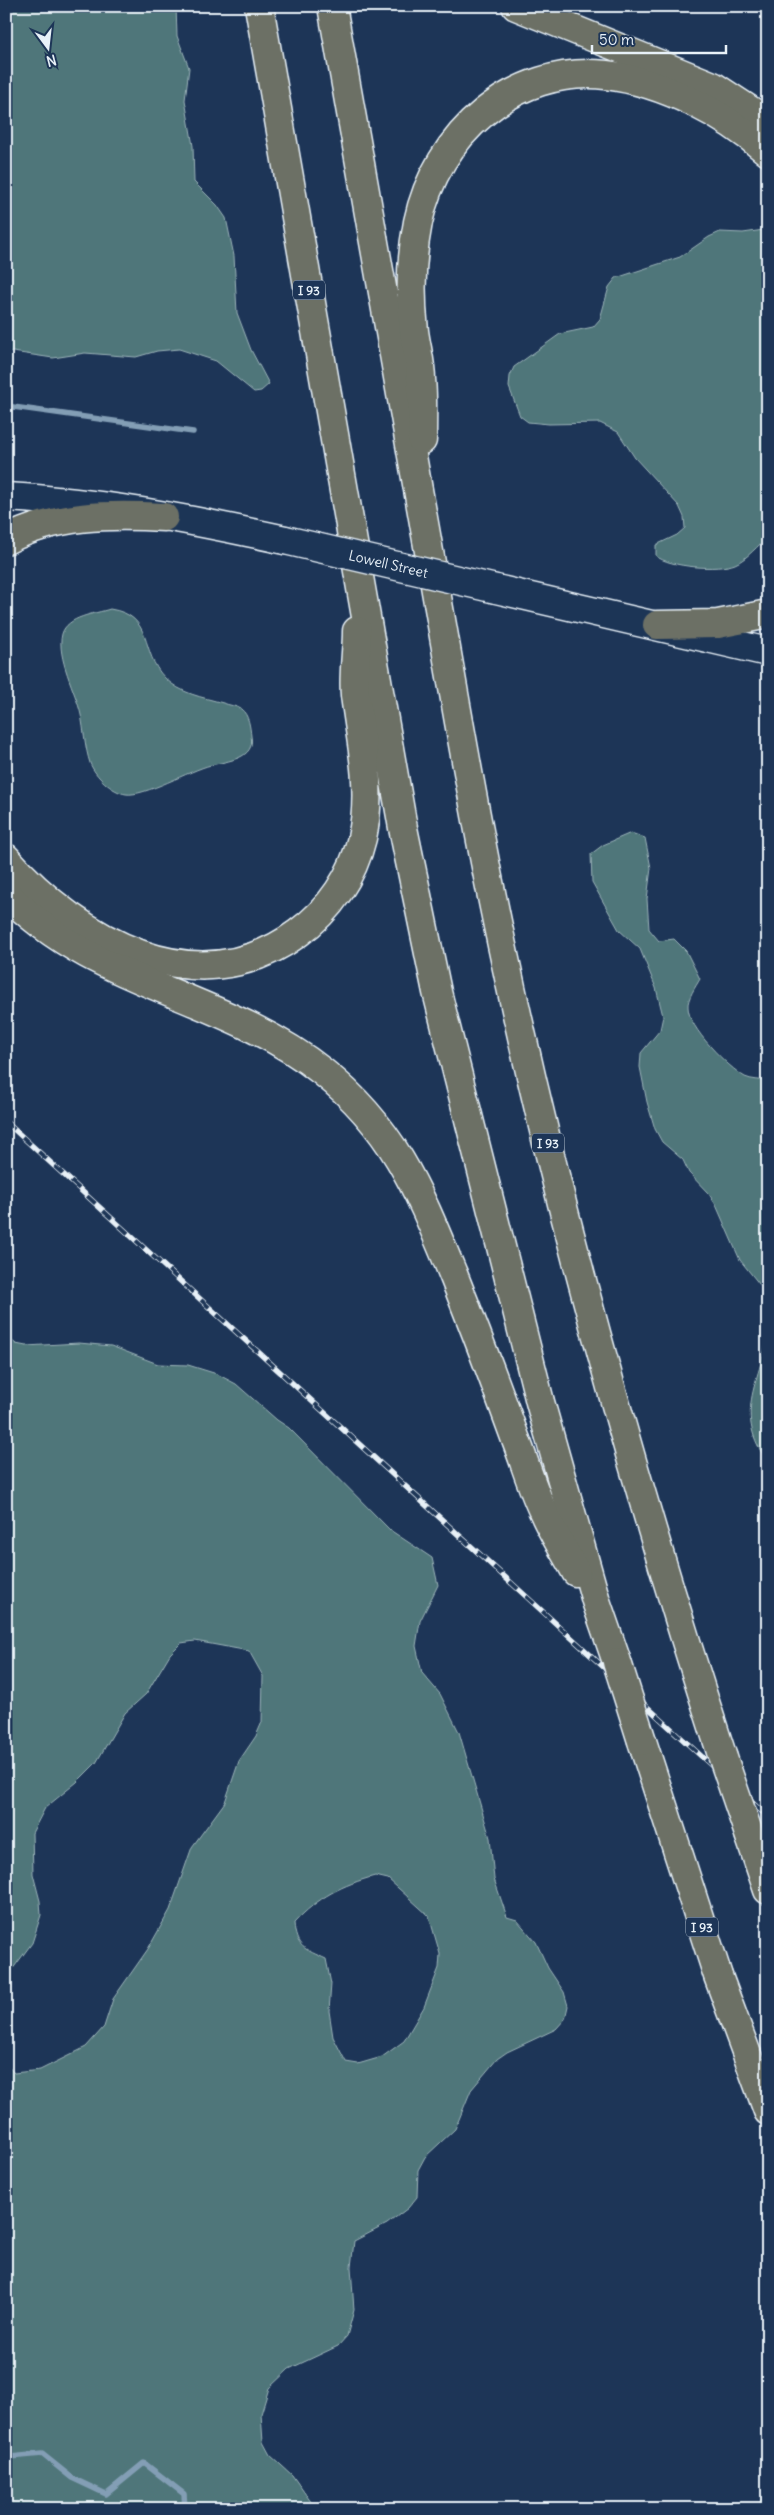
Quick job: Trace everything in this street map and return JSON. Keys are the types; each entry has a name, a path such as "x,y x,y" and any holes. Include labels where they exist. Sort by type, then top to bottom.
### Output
{"highway":[{"name":"I 93","path":"259,6 403,828 438,992 540,1402 604,1622 718,1976 768,2111"},
{"name":"I 93","path":"332,6 469,786 506,966 561,1198 639,1487 722,1755 768,1890"},
{"path":"516,6 696,78 744,105 768,122"},
{"path":"423,519 422,378 412,314 413,260 419,220 429,187 447,153 469,125 503,98 536,82 570,75 604,75 648,85 685,100 725,120 768,152"},
{"path":"6,540 36,527 86,516 164,517"},
{"path":"6,858 30,885 82,926 112,943 157,960 204,965 238,961 266,952 308,926 329,905 346,880 357,854 366,816 366,758 355,693 360,574"},
{"path":"657,626 718,624 768,614"},
{"path":"6,893 38,922 89,957 216,1011 283,1044 325,1074 374,1123 399,1157 423,1200 472,1321 542,1510 604,1622"}],"main road":[{"name":"Lowell Street","path":"6,497 76,504 164,517 285,540 768,652"}],"green space":[{"path":"6,6 176,6 177,36 189,68 185,100 193,146 194,182 217,205 226,218 234,256 237,313 251,350 269,384 261,391 254,392 216,361 179,349 157,351 136,357 85,353 53,358 6,351"},
{"path":"768,230 768,416 765,430 768,448 768,537 744,559 735,564 717,567 694,567 671,563 656,556 656,545 677,535 685,528 684,517 679,506 635,458 618,432 600,423 549,424 528,422 520,416 509,387 510,376 514,367 560,334 593,327 600,319 609,287 616,278 680,257 709,237 720,232 743,233"},
{"path":"110,609 124,613 134,619 145,636 157,668 171,683 192,694 237,707 246,714 251,733 251,744 245,754 239,758 202,768 134,794 121,793 110,787 100,778 92,768 88,757 79,706 64,664 61,643 65,628 75,619"},
{"path":"631,833 645,838 651,868 647,899 649,929 659,941 674,939 686,951 700,979 689,1000 690,1016 702,1036 729,1065 747,1078 768,1081 768,1295 740,1260 716,1205 709,1194 689,1173 683,1160 662,1142 655,1129 640,1067 641,1053 660,1030 663,1016 656,988 640,949 619,930 592,882 591,854 603,845"},
{"path":"768,1334 768,1462 758,1445 752,1429 750,1414 751,1399"},
{"path":"6,1336 16,1344 26,1346 79,1343 111,1346 158,1364 188,1365 217,1374 236,1384 277,1420 289,1428 390,1530 432,1558 438,1585 420,1621 416,1646 422,1673 440,1694 459,1732 490,1838 494,1879 507,1917 517,1920 536,1942 548,1968 564,1992 568,2006 565,2019 556,2029 507,2052 497,2059 471,2090 455,2129 425,2157 418,2170 417,2197 408,2208 387,2224 354,2241 351,2267 354,2310 347,2336 338,2346 289,2369 269,2388 261,2414 263,2442 270,2455 292,2475 316,2509 6,2509 6,2064 14,2073 40,2070 86,2047 104,2027 113,1999 148,1949 170,1910 192,1847 225,1802 239,1761 256,1736 262,1722 263,1676 249,1651 195,1641 181,1643 170,1654 146,1694 125,1713 96,1763 77,1782 45,1808 32,1833 33,1874 40,1901 41,1915 32,1943 6,1978","holes":["375,1876 388,1879 429,1916 440,1954 439,1968 424,2007 404,2041 382,2057 358,2064 346,2062 333,2037 329,2011 331,1984 326,1959 312,1953 299,1943 294,1923 321,1899 341,1888"]},
{"path":"768,2486 768,2509 757,2509"}],"waterway":[{"path":"6,406 193,432"},
{"path":"6,2456 42,2454 72,2478 106,2494 144,2463 184,2494 185,2509"}],"railway":[{"path":"6,1122 768,1817"}]}
